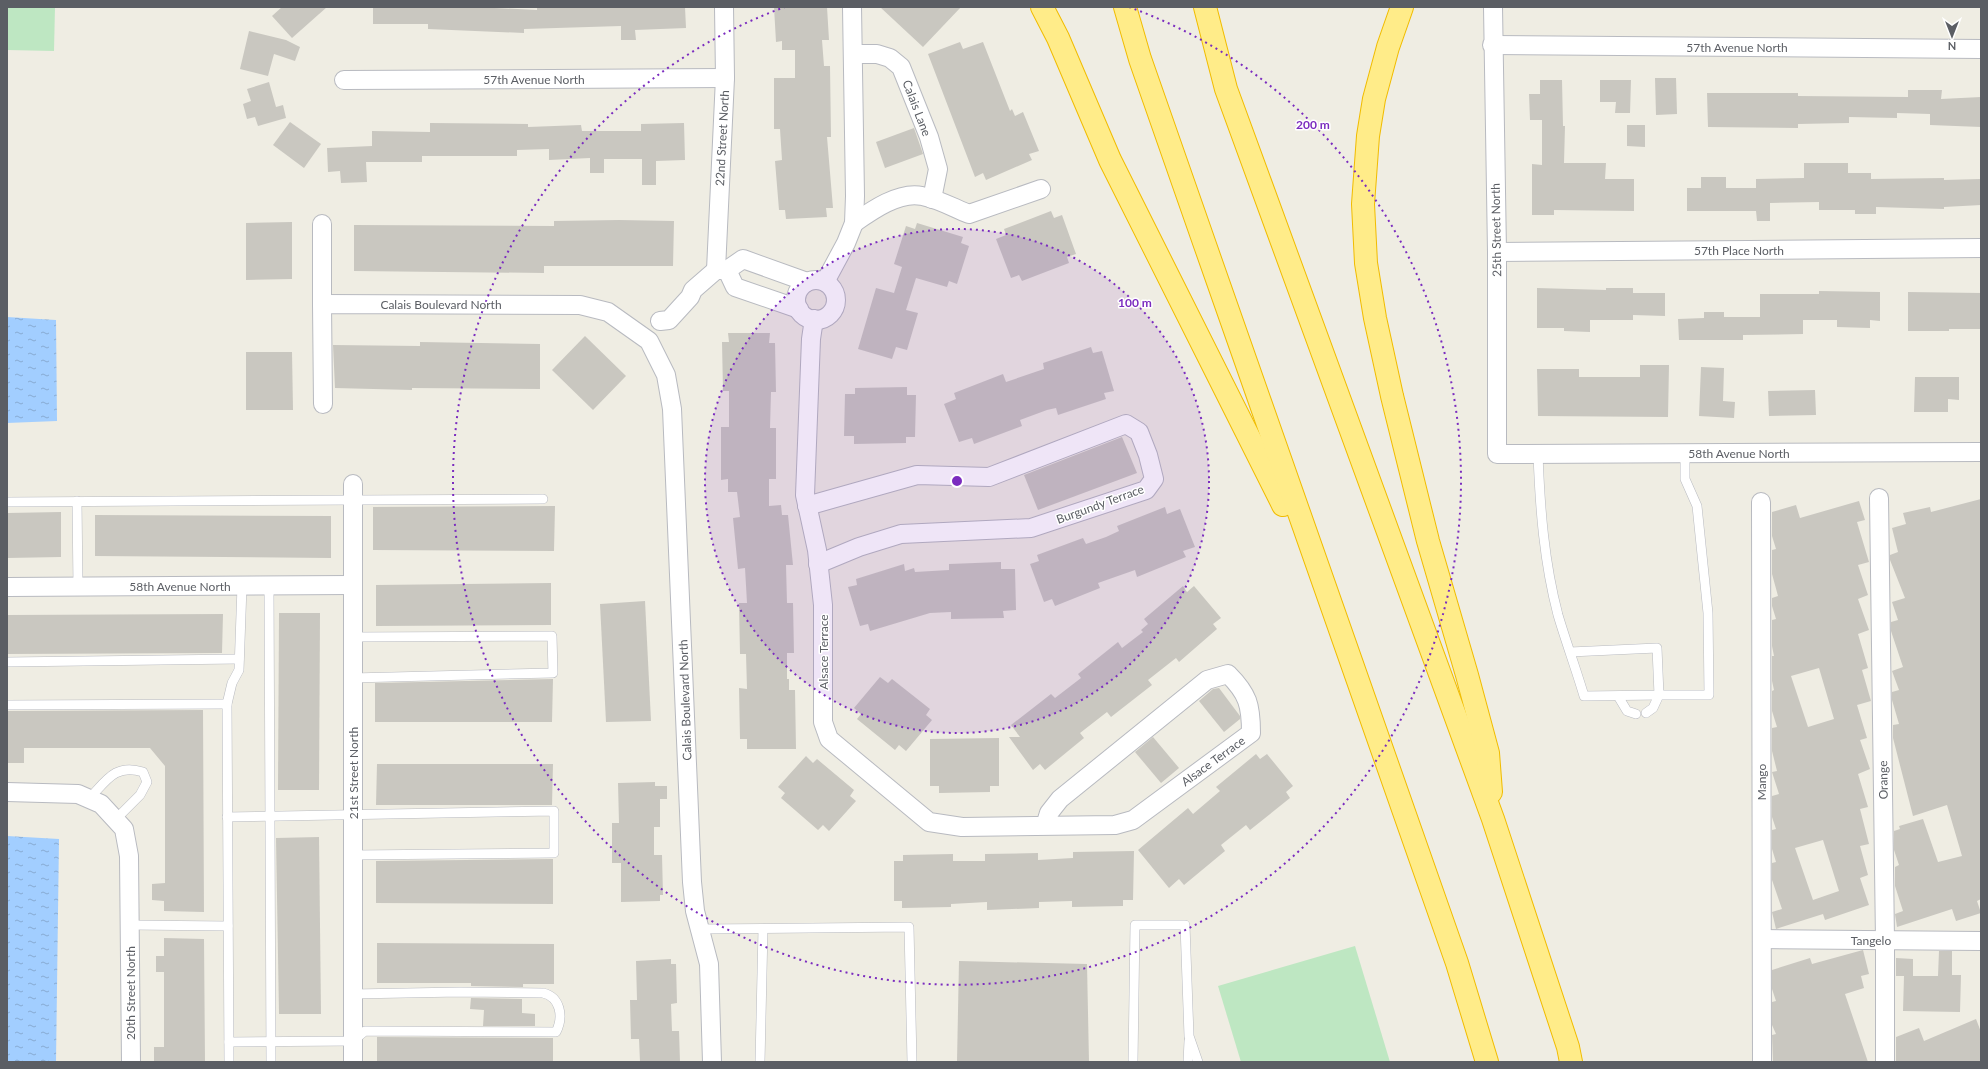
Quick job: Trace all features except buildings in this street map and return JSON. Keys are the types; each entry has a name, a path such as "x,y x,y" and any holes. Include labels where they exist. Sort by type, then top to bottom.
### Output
{"highway":[{"path":"1042,7 1058,38 1110,160 1277,492 1335,618"},
{"path":"1125,7 1140,59 1457,963 1487,1062"},
{"path":"1205,7 1229,96 1493,819 1568,1047 1571,1062"},
{"path":"1402,7 1374,99 1368,136 1363,204 1366,263 1375,318 1396,412 1428,541 1468,674 1488,752 1493,819"}],"street":[{"name":"22nd Street North","path":"721,270 725,78 724,7"},
{"path":"825,282 846,243 854,224 855,196 852,7"},
{"name":"25th Street North","path":"1492,7 1497,252 1497,454"},
{"name":"57th Avenue North","path":"1492,45 1981,49"},
{"name":"Calais Lane","path":"852,54 877,54 890,58 901,67 928,137 938,169 932,199"},
{"name":"57th Avenue North","path":"344,80 725,78"},
{"path":"854,224 875,208 898,198 921,196 968,214 1041,189"},
{"path":"322,224 323,404"},
{"name":"57th Place North","path":"1497,252 1981,248"},
{"path":"649,341 660,321 669,320 690,297 693,290 721,270 743,259 807,282 819,280 825,282 834,292 835,306 827,316 814,319 803,314 799,309 797,303 798,291 807,282"},
{"path":"721,270 735,287 799,309"},
{"name":"Calais Boulevard North","path":"322,304 580,304 608,312 649,341 666,375 672,409 693,890 699,929 709,964 712,1062"},
{"name":"Alsace Terrace","path":"814,319 811,339 805,495 818,564 823,605 823,722 829,739 928,822 962,827 1115,826 1132,820 1251,733 1251,710 1240,686 1228,674 1207,680 1060,799 1049,813 1045,826"},
{"name":"Burgundy Terrace","path":"807,506 917,475 989,477 1126,424 1139,432 1148,455 1154,480 1146,490 1031,528 901,534 859,547 818,564"},
{"name":"58th Avenue North","path":"1497,454 1981,452"},
{"name":"21st Street North","path":"353,492 353,1062"},
{"name":"Orange","path":"1879,498 1885,940 1885,1062"},
{"name":"Mango","path":"1761,502 1762,1062"},
{"name":"58th Avenue North","path":"7,587 352,585"},
{"name":"20th Street North","path":"7,792 78,794 101,804 124,829 129,856 130,1062"},
{"name":"Tangelo","path":"1762,939 1981,941"}],"lane":[{"path":"1538,454 1540,504 1545,548 1558,614 1584,696 1709,695 1708,613 1697,506 1685,479 1685,453"},
{"path":"7,502 353,492 543,499"},
{"path":"77,501 78,587"},
{"path":"229,1062 227,704 232,683 239,670 242,586"},
{"path":"269,586 271,1062"},
{"path":"352,636 552,636 553,673 352,678"},
{"path":"1570,652 1657,648 1659,695 1653,708 1646,713"},
{"path":"7,662 239,659"},
{"path":"1618,696 1628,711 1636,714"},
{"path":"7,705 227,704"},
{"path":"89,799 108,778 123,769 133,769 143,772 147,782 140,795 115,820"},
{"path":"227,817 554,811 554,853 353,854"},
{"path":"130,925 228,926"},
{"path":"1133,1062 1134,925 1186,925 1189,1036 1188,1062"},
{"path":"699,929 909,928 912,1062"},
{"path":"760,1062 763,929"},
{"path":"229,1042 353,1041 365,1031 556,1032 560,1018 556,999 551,995 543,993 460,992 353,994"},
{"path":"1189,1036 1198,1062"}],"green space":[{"path":"7,7 55,7 54,51 7,50"},
{"path":"1355,946 1390,1062 1241,1062 1218,986"}],"water":[{"path":"7,317 56,320 57,421 7,423"},
{"path":"7,836 59,839 56,1062 7,1062"}]}
